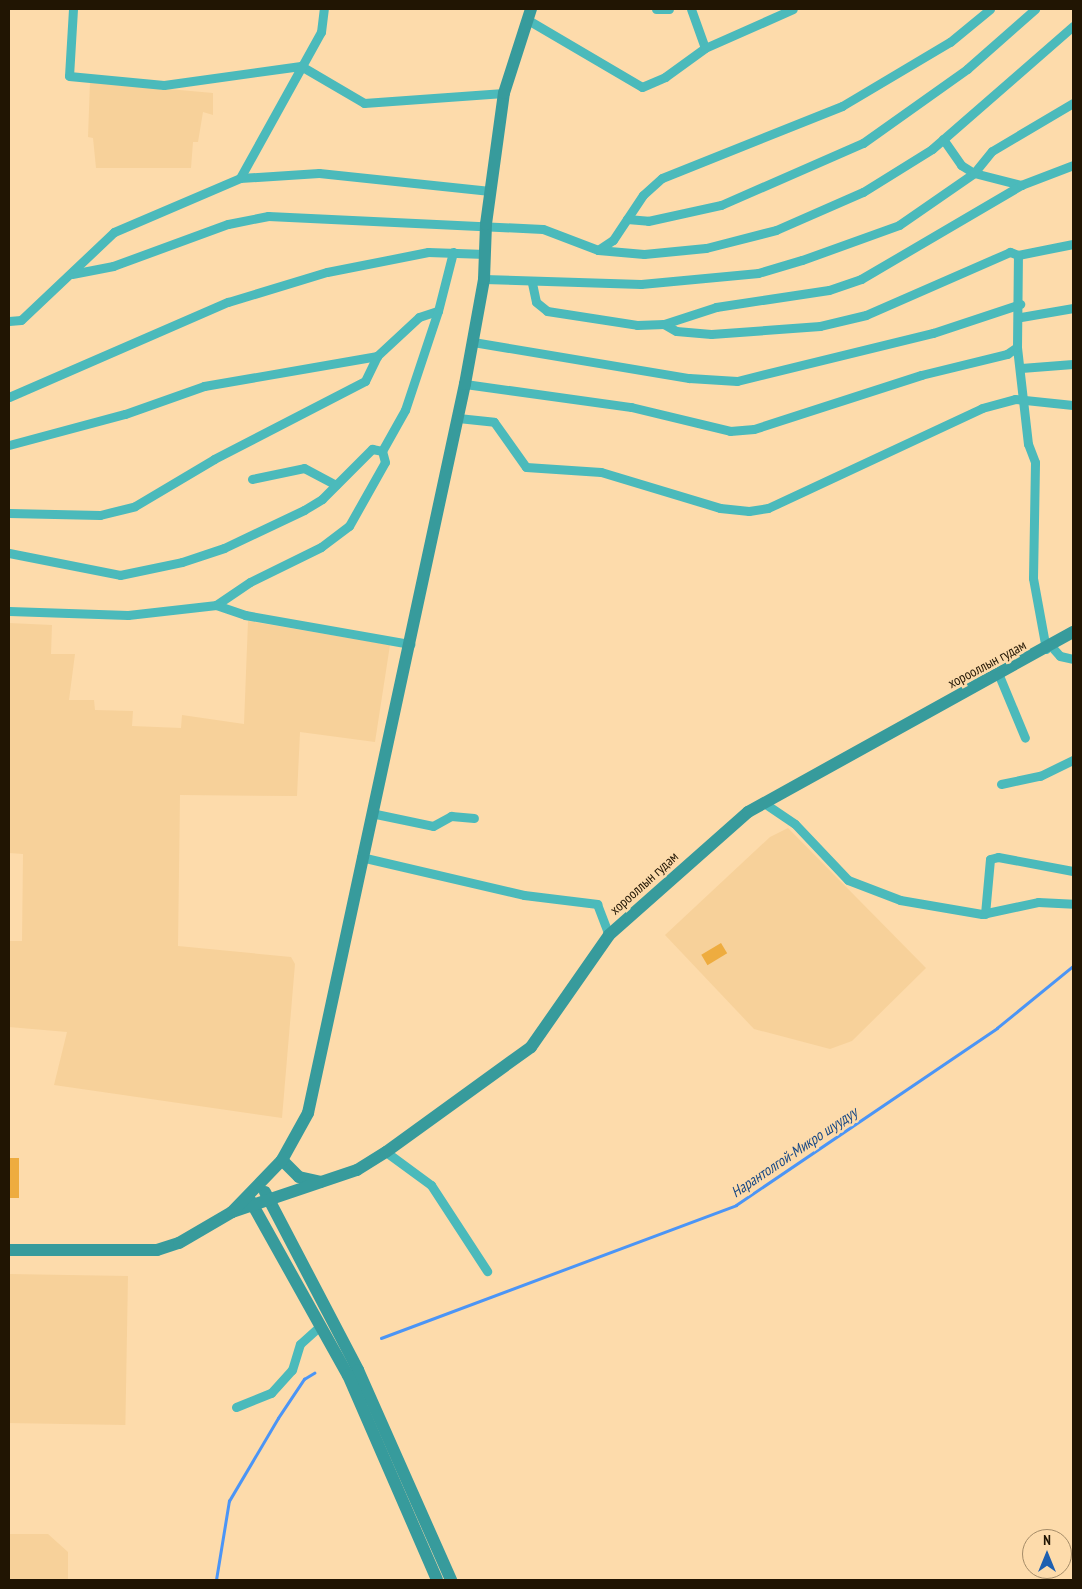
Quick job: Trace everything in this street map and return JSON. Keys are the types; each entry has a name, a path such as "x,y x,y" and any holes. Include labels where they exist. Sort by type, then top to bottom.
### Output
{"street":[{"path":"73,9 70,76 164,85 301,66 364,103 504,93"},
{"path":"240,178 321,32 324,9"},
{"path":"656,9 668,9"},
{"path":"691,9 705,48"},
{"path":"9,1250 157,1250 179,1244 232,1212 246,1194 260,1183 282,1160 312,1100 360,857 410,644 465,384 484,279 486,224 504,93 529,14 642,86 665,77 705,48 793,9"},
{"path":"598,250 613,240 627,219 662,178 842,106 950,42 990,9"},
{"path":"627,219 648,221 720,205 863,143 967,69 1035,9"},
{"path":"72,274 113,266 228,224 268,216 486,224 543,229 598,250 644,254 706,248 776,230 896,176 943,139 1073,26"},
{"path":"484,279 532,283 641,284 758,273 842,248 899,225 974,173 992,151 1073,103"},
{"path":"943,139 961,165 974,173 1021,185"},
{"path":"532,283 536,302 547,311 637,325 664,324 716,307 829,290 861,279 1021,185 1073,165"},
{"path":"9,321 21,320 72,274 114,232 240,178 319,173 490,191"},
{"path":"664,324 676,331 711,334 820,326 866,315 1010,252 1018,255 1073,244"},
{"path":"9,397 228,302 327,272 428,252 485,254"},
{"path":"216,605 250,582 321,547 349,526 385,462 382,451 405,410 438,311 453,252"},
{"path":"1018,255 1021,317 1018,347 1022,399 1035,462 1033,578 1049,648 1060,656 1073,659"},
{"path":"473,342 689,378 737,381 933,332 1020,304"},
{"path":"1021,317 1073,308"},
{"path":"9,513 100,515 135,506 254,437 365,381 377,356 418,317 438,311"},
{"path":"465,384 622,406 730,431 754,429 921,375 1007,354 1018,347"},
{"path":"9,445 125,414 204,386 377,356"},
{"path":"1021,368 1073,364"},
{"path":"458,418 494,422 526,467 601,472 720,508 749,511 768,508 982,408 1022,399 1073,405"},
{"path":"9,553 120,575 150,570 224,548 322,499 372,449 382,451"},
{"path":"252,479 304,468 336,485"},
{"path":"9,611 128,615 216,605 244,615 410,644"},
{"name":"хорооллын гудам","path":"232,1212 255,1206 269,1198 357,1170 386,1152 531,1047 609,935 729,827 764,803 998,673 1049,648 1073,632"},
{"path":"998,673 1025,738"},
{"path":"1001,784 1040,776 1073,760"},
{"path":"764,803 796,824 848,880 900,900 985,914 1038,902 1073,904"},
{"path":"371,813 433,826 452,816 474,818"},
{"path":"360,857 524,895 597,904 609,935"},
{"path":"985,914 990,859 998,857 1073,871"},
{"path":"386,1152 431,1185 487,1271"},
{"path":"282,1160 299,1177 322,1182"},
{"path":"260,1183 358,1370 451,1580"},
{"path":"246,1194 255,1206 321,1324 437,1580"},
{"path":"236,1407 271,1393 292,1370 300,1344 321,1324"}],"shaded area":[{"path":"90,82 213,93 213,115 203,112 198,142 193,142 191,168 96,168 93,138 88,137"},
{"path":"248,621 390,645 375,742 300,732 297,796 180,795 178,946 291,957 295,964 282,1118 54,1085 67,1032 9,1027 9,941 22,941 23,854 9,853 9,623 52,625 51,654 75,654 69,700 94,700 95,710 133,711 132,726 181,728 182,715 244,724"},
{"path":"788,828 926,968 852,1041 830,1049 754,1029 665,935 770,837"},
{"path":"721,943 727,953 707,965 701,955"},
{"path":"9,1158 19,1158 19,1198 9,1198"},
{"path":"9,1274 128,1276 125,1425 9,1423"},
{"path":"9,1534 48,1534 68,1552 68,1580 9,1580"}],"waterway":[{"name":"Нарантолгой-Микро шуудуу","path":"381,1338 736,1205 997,1028 1073,966"},
{"name":"Нарантолгой-Микро шуудуу","path":"216,1580 229,1501 278,1418 304,1379 314,1373"}]}
